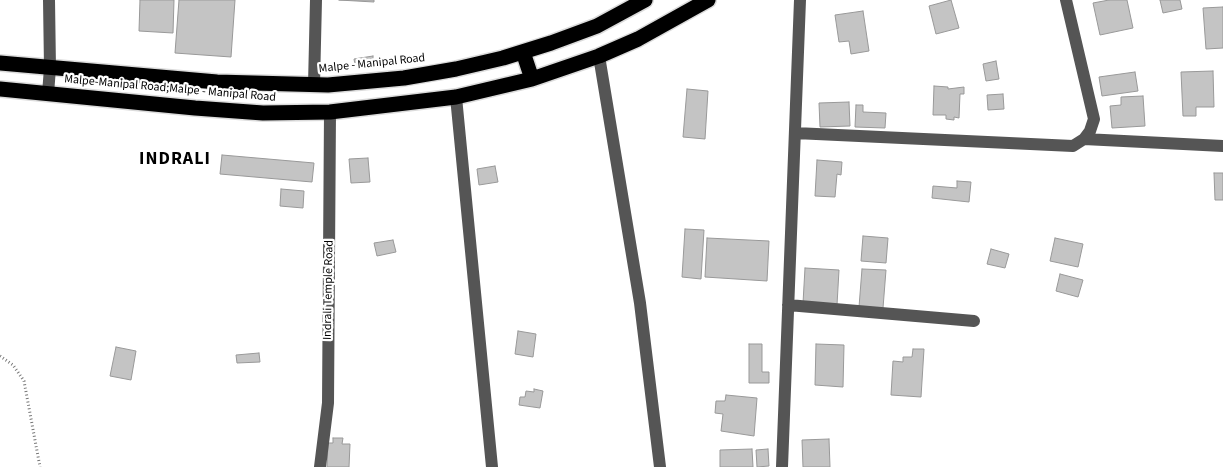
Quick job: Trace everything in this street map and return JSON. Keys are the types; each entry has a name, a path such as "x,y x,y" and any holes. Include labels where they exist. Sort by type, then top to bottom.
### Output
{"highway":[{"name":"Malpe - Manipal Road","path":"0,63 217,82 314,85 404,78 456,69 551,43 597,26 646,0"},
{"name":"Malpe-Manipal Road;Malpe - Manipal Road","path":"0,89 264,113 330,112 456,97 532,79 599,56 638,38 708,0"},
{"path":"523,52 532,79"}],"street":[{"path":"48,94 50,68 49,0"},
{"path":"314,85 316,0"},
{"path":"782,467 800,0"},
{"path":"795,133 1073,146 1084,139 1090,131 1094,119 1066,0"},
{"path":"599,56 640,303 660,467"},
{"path":"456,97 492,467"},
{"name":"Indrali Temple Road","path":"320,467 328,403 330,112"},
{"path":"1084,139 1223,146"},
{"path":"788,305 974,321"}],"path":[{"path":"0,356 13,365 24,381 40,467"}],"building":[{"path":"140,0 174,0 173,33 139,31"},
{"path":"179,0 235,0 231,57 175,53"},
{"path":"339,0 374,0 374,2"},
{"path":"951,0 959,28 936,34 929,6"},
{"path":"1109,0 1127,0 1133,28 1100,35 1093,3"},
{"path":"1160,0 1180,0 1182,9 1163,13"},
{"path":"1223,7 1223,48 1206,49 1203,8"},
{"path":"863,11 869,51 851,54 849,41 839,42 835,15"},
{"path":"373,56 373,63 355,65 354,59"},
{"path":"996,61 999,79 986,81 983,64"},
{"path":"1213,71 1214,107 1196,107 1196,116 1183,116 1181,72"},
{"path":"1135,72 1138,91 1102,96 1099,77"},
{"path":"934,86 948,87 948,89 964,87 964,94 960,94 959,118 954,117 954,120 946,119 946,115 933,115"},
{"path":"687,89 708,91 705,139 683,137"},
{"path":"1003,94 1004,109 988,110 987,95"},
{"path":"1143,96 1145,126 1112,128 1110,106 1121,105 1121,97"},
{"path":"849,102 850,126 820,127 819,103"},
{"path":"856,105 863,105 863,112 886,113 885,128 855,127"},
{"path":"222,155 314,163 312,182 220,174"},
{"path":"368,158 370,182 351,183 349,159"},
{"path":"817,160 842,162 841,175 837,174 835,197 815,196"},
{"path":"495,166 498,182 479,185 477,169"},
{"path":"1214,173 1223,173 1223,200 1215,200"},
{"path":"957,181 971,182 969,202 932,198 933,186 957,188"},
{"path":"281,189 304,191 303,208 280,206"},
{"path":"685,229 704,230 701,279 682,277"},
{"path":"863,236 888,238 886,263 861,261"},
{"path":"707,238 769,241 767,281 705,277"},
{"path":"1055,238 1083,244 1078,267 1050,261"},
{"path":"393,240 396,252 377,256 374,243"},
{"path":"991,249 1009,254 1005,268 987,264"},
{"path":"805,268 839,270 837,305 803,303"},
{"path":"862,269 886,270 883,308 859,307"},
{"path":"1060,274 1083,280 1078,297 1056,291"},
{"path":"518,331 536,334 533,357 515,354"},
{"path":"749,344 762,344 762,372 769,372 769,383 749,383"},
{"path":"816,344 844,345 843,387 815,385"},
{"path":"116,347 136,351 131,380 110,376"},
{"path":"913,349 924,349 921,397 891,395 893,361 903,362 903,357 912,357"},
{"path":"259,353 260,362 237,363 236,355"},
{"path":"534,389 543,391 540,408 519,405 520,397 525,397 526,391 534,392"},
{"path":"726,395 757,398 754,436 721,431 723,414 715,413 716,401 725,401"},
{"path":"333,438 343,438 342,444 350,444 349,467 327,467 328,443 333,443"},
{"path":"829,439 830,467 803,467 802,440"},
{"path":"752,449 753,467 720,467 720,450"},
{"path":"768,449 769,466 757,467 756,450"}],"district":[{"name":"INDRALI","path":"175,160"}]}
